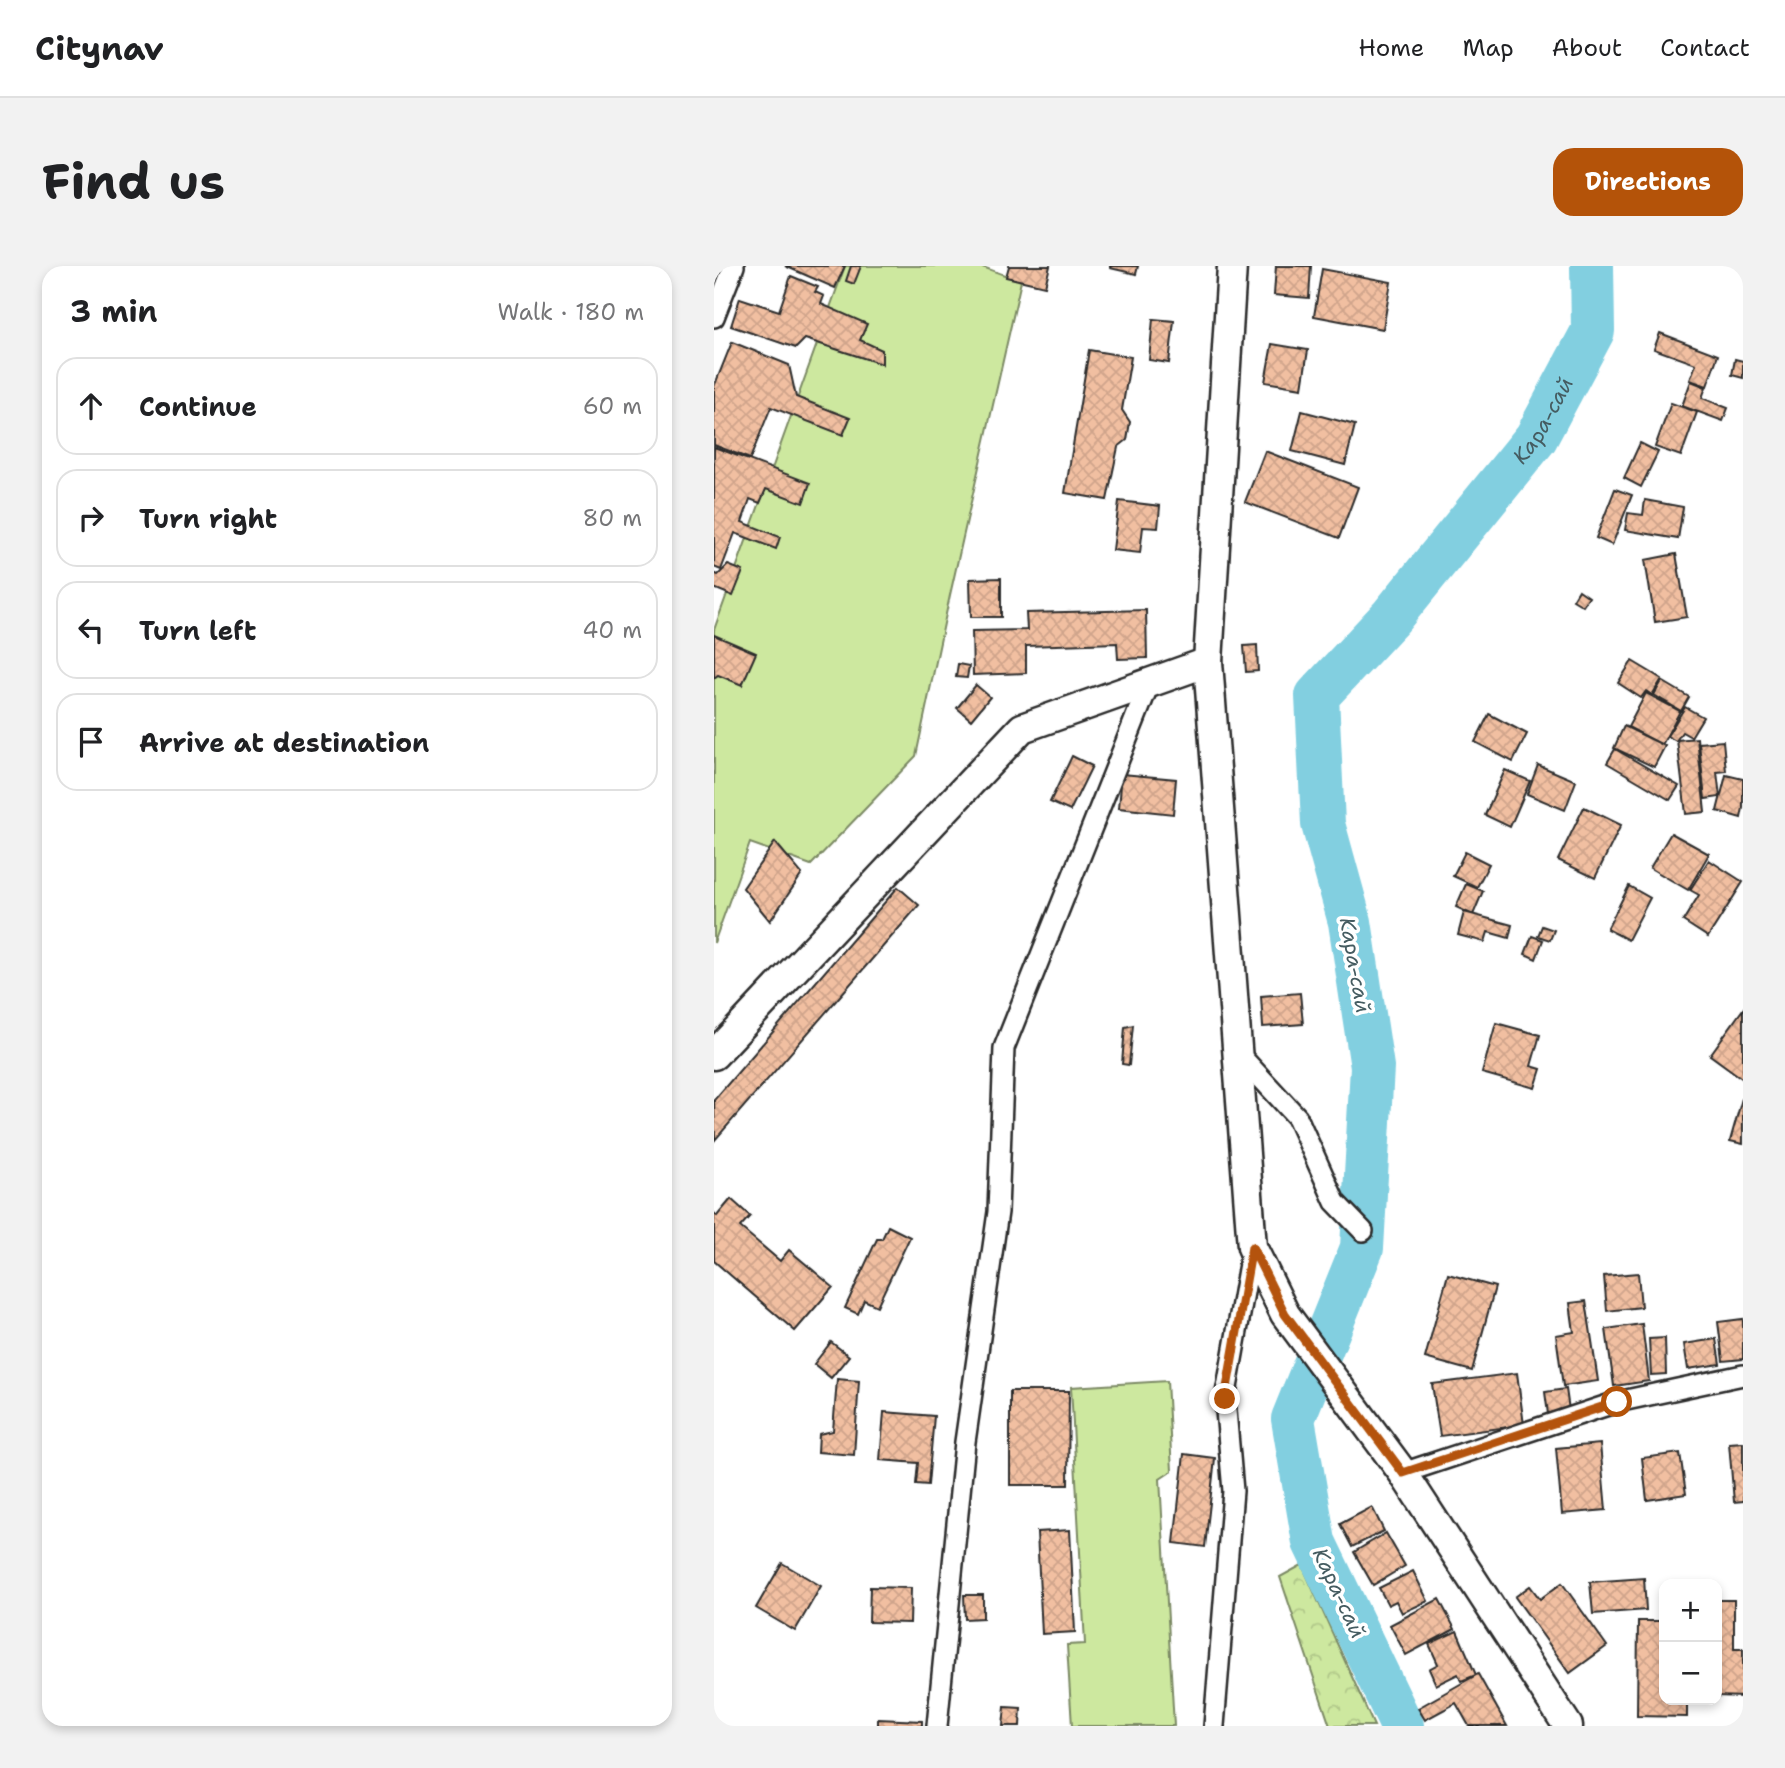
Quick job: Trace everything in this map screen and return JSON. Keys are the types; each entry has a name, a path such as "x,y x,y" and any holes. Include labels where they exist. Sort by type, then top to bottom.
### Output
{"main road":[{"path":"1232,266 1208,662 1252,1247 1285,1314 1403,1473 1568,1726"},
{"path":"714,1055 1022,728 1208,662"}],"street":[{"path":"714,317 734,266"},
{"path":"937,1726 965,1442 998,1212 1004,1048 1149,684"},
{"path":"1237,1052 1297,1117 1335,1202 1363,1231"},
{"path":"1214,1726 1233,1491 1225,1399 1252,1247"},
{"path":"1403,1473 1617,1402 1743,1375"}],"green space":[{"path":"845,266 980,266 1021,281 916,756 811,865 750,843 714,943 714,630"},
{"path":"1167,1381 1172,1471 1160,1479 1174,1726 1072,1726 1067,1645 1085,1644 1071,1387"},
{"path":"1302,1565 1374,1726 1330,1726 1280,1577"}],"building":[{"path":"785,266 845,266 835,288"},
{"path":"851,266 861,266 854,284 846,281"},
{"path":"1009,266 1050,266 1045,286 1006,277"},
{"path":"1110,266 1138,266 1136,274"},
{"path":"1276,266 1311,266 1309,298 1274,295"},
{"path":"1322,269 1391,282 1383,329 1314,316"},
{"path":"791,276 818,287 815,292 824,296 821,304 867,324 860,340 882,350 882,364 805,339 796,348 731,326 740,298 779,311"},
{"path":"1153,319 1174,321 1169,363 1149,360"},
{"path":"1660,333 1718,355 1707,386 1690,380 1696,364 1654,349"},
{"path":"732,342 789,365 796,397 850,418 843,435 771,407 750,459 714,445 714,387"},
{"path":"1272,344 1308,350 1302,388 1265,382"},
{"path":"1089,350 1131,357 1122,410 1130,422 1127,440 1118,447 1107,500 1065,493"},
{"path":"1735,359 1743,361 1743,378 1732,375"},
{"path":"1691,381 1706,387 1702,398 1728,408 1723,421 1682,406"},
{"path":"1671,403 1697,412 1681,456 1655,447"},
{"path":"1302,411 1355,425 1345,465 1292,451"},
{"path":"1640,443 1658,452 1641,487 1624,478"},
{"path":"714,447 810,483 803,503 766,489 760,503 750,499 742,522 780,537 776,549 735,533 721,570 714,567"},
{"path":"1265,451 1358,487 1339,538 1245,502"},
{"path":"1615,489 1632,495 1612,545 1596,538"},
{"path":"1645,500 1683,507 1678,539 1625,530 1628,513 1643,515"},
{"path":"1119,501 1160,506 1158,528 1143,527 1140,553 1113,550"},
{"path":"1676,554 1687,617 1655,622 1645,560"},
{"path":"728,565 743,571 733,596 714,588 714,573 718,575"},
{"path":"1001,578 1001,617 971,617 970,579"},
{"path":"1579,590 1589,597 1583,606 1573,600"},
{"path":"1146,610 1147,658 1118,659 1117,643 1026,646 1026,673 973,675 972,631 1027,630 1026,613"},
{"path":"714,635 756,653 742,685 718,675 714,678"},
{"path":"1257,645 1258,671 1246,672 1244,646"},
{"path":"1632,661 1662,679 1652,695 1646,691 1641,698 1618,683"},
{"path":"958,664 969,666 967,678 956,677"},
{"path":"1662,681 1689,697 1681,711 1654,695"},
{"path":"976,685 990,697 971,720 957,708"},
{"path":"1646,693 1680,711 1662,745 1628,727"},
{"path":"1685,707 1703,717 1691,737 1682,732 1676,741 1667,736"},
{"path":"1489,714 1527,734 1513,762 1475,742"},
{"path":"1624,726 1665,746 1654,767 1614,748"},
{"path":"1697,738 1705,812 1686,814 1677,740"},
{"path":"1723,741 1726,771 1717,772 1720,797 1705,799 1699,743"},
{"path":"1615,749 1679,786 1670,800 1607,763"},
{"path":"1072,756 1092,766 1070,811 1050,802"},
{"path":"1538,765 1576,781 1565,810 1527,794"},
{"path":"1505,770 1530,781 1510,827 1485,815"},
{"path":"1122,774 1176,779 1173,814 1119,808"},
{"path":"1726,775 1743,779 1741,818 1717,811"},
{"path":"1584,807 1621,825 1595,878 1558,860"},
{"path":"1671,833 1709,854 1688,890 1650,868"},
{"path":"775,842 802,874 770,921 743,888"},
{"path":"1465,852 1489,864 1477,887 1453,876"},
{"path":"1709,860 1743,882 1708,937 1683,921 1699,895 1690,890"},
{"path":"1466,884 1483,891 1473,915 1456,907"},
{"path":"1629,886 1650,898 1628,940 1607,929"},
{"path":"898,887 919,905 715,1140 714,1100"},
{"path":"1464,912 1512,925 1509,938 1488,932 1485,942 1458,935"},
{"path":"1542,926 1554,930 1550,940 1538,936"},
{"path":"1532,936 1543,940 1536,959 1525,954"},
{"path":"1300,993 1303,1024 1263,1027 1261,996"},
{"path":"1743,1009 1743,1079 1710,1055"},
{"path":"1496,1023 1540,1035 1531,1066 1541,1069 1535,1088 1482,1073"},
{"path":"1133,1025 1129,1065 1122,1064 1125,1027"},
{"path":"1743,1095 1743,1144 1730,1141"},
{"path":"731,1199 750,1216 740,1227 780,1261 789,1250 833,1287 795,1331 714,1261 714,1213 717,1216"},
{"path":"888,1226 910,1237 877,1306 864,1300 858,1314 845,1308 877,1239 882,1239"},
{"path":"1638,1273 1641,1307 1607,1311 1604,1276"},
{"path":"1448,1274 1495,1287 1472,1371 1425,1358"},
{"path":"1586,1301 1598,1381 1563,1386 1556,1335 1574,1332 1570,1303"},
{"path":"1743,1319 1743,1359 1723,1361 1718,1322"},
{"path":"1642,1324 1649,1381 1614,1386 1606,1329"},
{"path":"1665,1338 1666,1374 1651,1375 1649,1339"},
{"path":"1716,1339 1720,1364 1688,1369 1684,1344"},
{"path":"831,1342 849,1356 831,1378 814,1364"},
{"path":"1517,1373 1524,1425 1440,1436 1432,1384"},
{"path":"837,1379 859,1381 854,1455 818,1452 819,1434 833,1431"},
{"path":"1566,1389 1569,1410 1548,1414 1545,1392"},
{"path":"1010,1391 1069,1391 1068,1485 1010,1485"},
{"path":"884,1412 934,1416 928,1485 916,1484 918,1463 880,1460"},
{"path":"1743,1442 1743,1501 1734,1502 1729,1443"},
{"path":"1600,1444 1606,1510 1562,1514 1556,1448"},
{"path":"1680,1453 1686,1494 1647,1500 1642,1458"},
{"path":"1184,1454 1215,1458 1205,1547 1174,1543"},
{"path":"1372,1507 1384,1531 1352,1547 1340,1524"},
{"path":"1070,1530 1075,1632 1042,1634 1037,1532"},
{"path":"1386,1533 1405,1566 1373,1585 1354,1552"},
{"path":"782,1563 821,1586 795,1631 756,1608"},
{"path":"1413,1571 1428,1601 1402,1613 1396,1601 1388,1605 1379,1588"},
{"path":"1644,1578 1646,1610 1593,1614 1590,1582"},
{"path":"1562,1583 1607,1646 1570,1673 1515,1597 1530,1586 1540,1599"},
{"path":"870,1587 911,1588 910,1623 869,1622"},
{"path":"964,1595 983,1595 983,1618 965,1619"},
{"path":"1439,1599 1455,1629 1406,1655 1390,1625"},
{"path":"1722,1600 1734,1600 1734,1649 1743,1649 1743,1697 1722,1696"},
{"path":"1638,1621 1659,1621 1659,1705 1687,1705 1687,1717 1637,1716"},
{"path":"1457,1631 1476,1675 1461,1681 1458,1674 1436,1685 1429,1669 1438,1664 1429,1644"},
{"path":"1478,1674 1507,1726 1469,1726 1456,1703 1425,1720 1418,1708"},
{"path":"1005,1707 1021,1708 1020,1726 1003,1726"},
{"path":"878,1719 922,1721 922,1726 878,1726"}],"waterway":[{"name":"Кара-сай","path":"1402,1726 1314,1542 1293,1419 1362,1248 1372,1067 1350,922 1323,824 1317,696 1391,617 1536,438 1593,331 1592,266"}],"route":[{"path":"1225,1399 1252,1247 1285,1314 1403,1473 1617,1402"}]}
